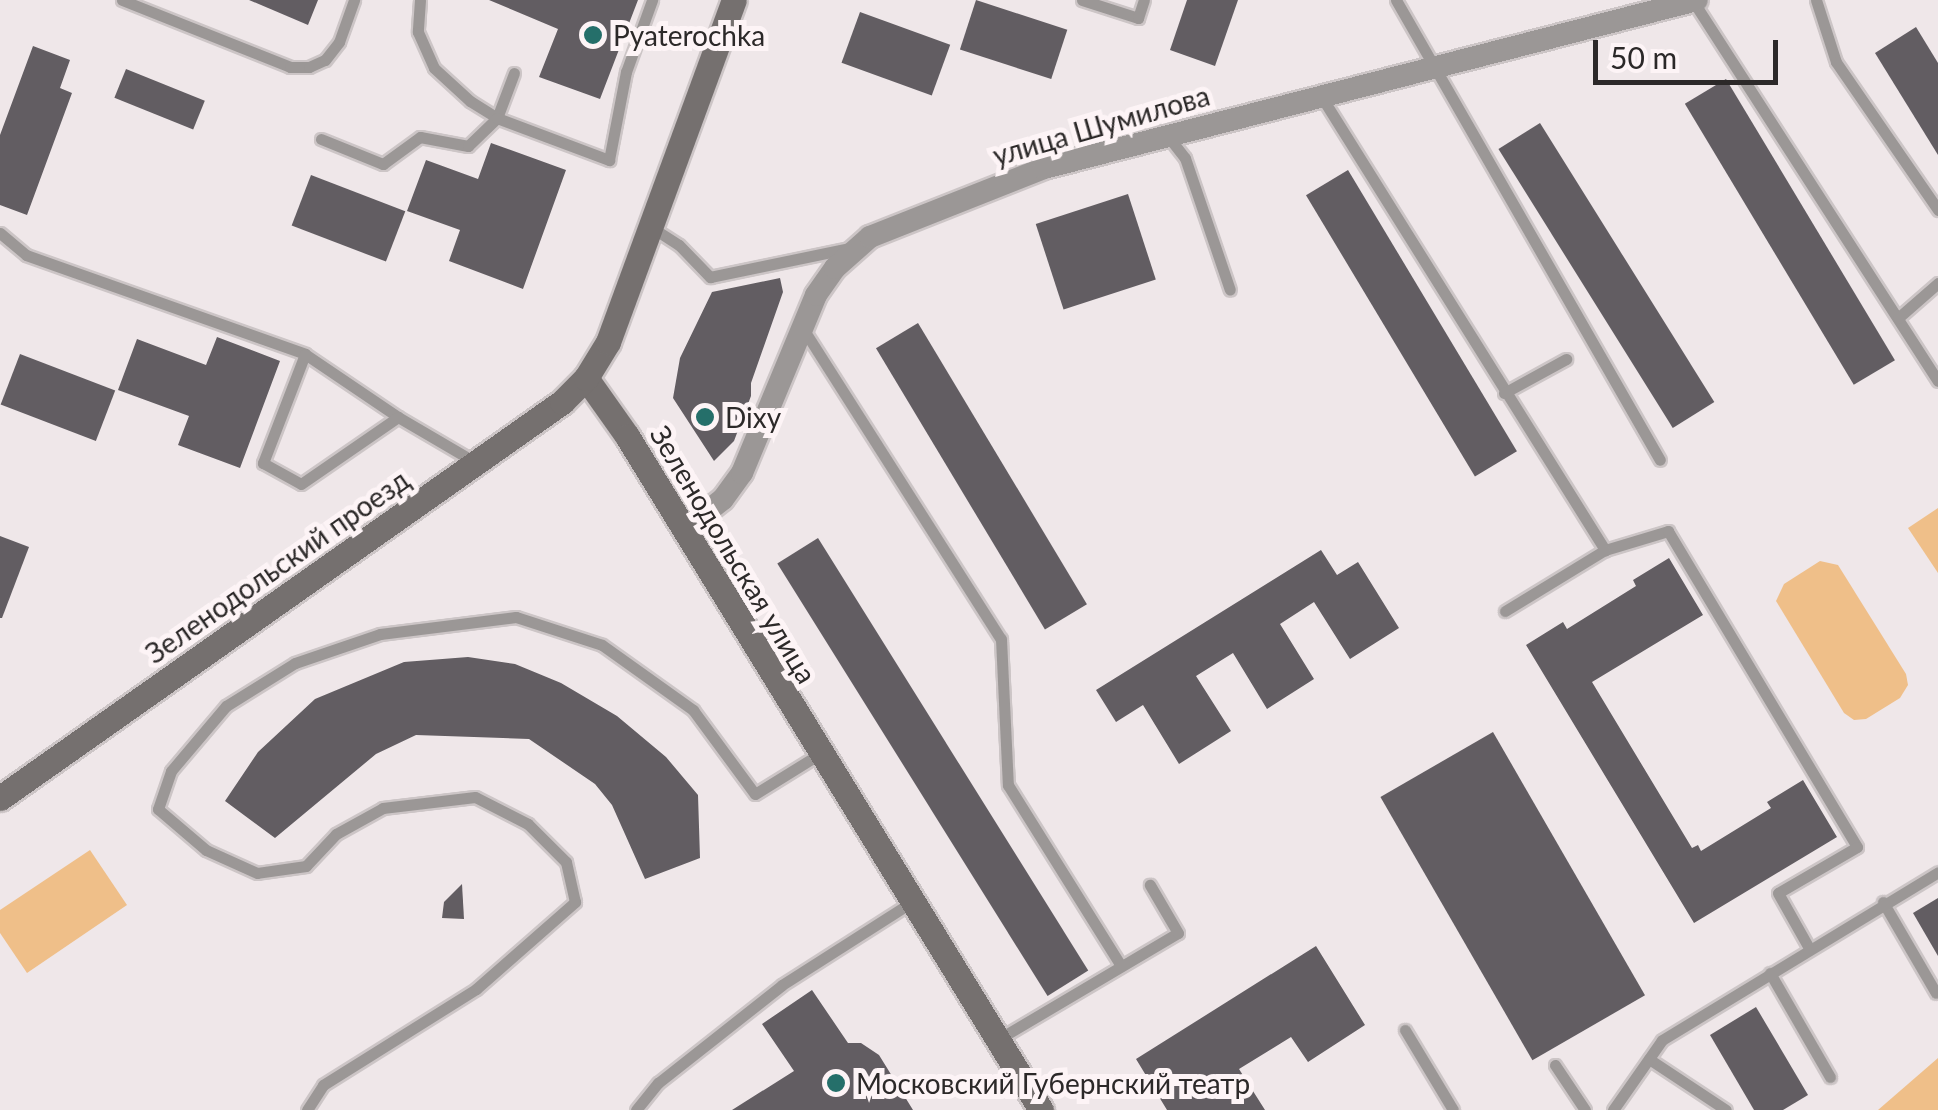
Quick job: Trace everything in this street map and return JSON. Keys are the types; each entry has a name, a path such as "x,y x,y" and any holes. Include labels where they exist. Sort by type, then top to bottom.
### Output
{"street":[{"path":"586,378 608,342 734,0"},
{"name":"улица Шумилова","path":"684,529 723,499 742,473 802,327 835,268 870,237 1044,168 1695,1"},
{"name":"Зеленодольский проезд","path":"0,798 562,402 586,378"},
{"name":"Зеленодольская улица","path":"586,378 684,529 1040,1110"}],"lane":[{"path":"122,0 290,67 308,67 325,60 339,42 354,0"},
{"path":"420,0 418,32 434,68 470,102 497,118 608,160 626,72 652,0"},
{"path":"1082,0 1138,18 1144,0"},
{"path":"1396,0 1432,70 1660,460"},
{"path":"1816,0 1836,62 1938,210"},
{"path":"1695,1 1938,381"},
{"path":"321,139 383,164 420,137 468,146 497,118 514,73"},
{"path":"1321,96 1606,550"},
{"path":"1167,134 1186,158 1230,290"},
{"path":"651,226 678,245 710,277 844,250 870,237"},
{"path":"0,233 26,255 305,354 398,417 475,462"},
{"path":"1898,318 1938,283"},
{"path":"802,327 1001,638 1008,786 1121,966"},
{"path":"305,354 263,463 301,484 398,417"},
{"path":"1504,393 1566,360"},
{"path":"1506,611 1606,550 1668,531 1857,847 1778,893 1809,948"},
{"path":"307,1110 323,1084 476,989 575,902 566,862 528,824 475,797 383,808 336,834 306,866 257,874 206,850 158,809 171,771 226,706 295,663 380,634 516,617 602,644 693,710 755,794 821,753"},
{"path":"1614,1110 1662,1040 1938,872"},
{"path":"998,1040 1178,933 1150,885"},
{"path":"636,1110 658,1083 782,985 912,902"},
{"path":"1883,902 1936,994"},
{"path":"1770,973 1830,1076"},
{"path":"1404,1030 1453,1110"},
{"path":"1649,1059 1726,1110"},
{"path":"1555,1065 1585,1110"}],"shaded area":[{"path":"1938,508 1938,573 1908,528"},
{"path":"1820,561 1838,565 1906,674 1908,685 1900,698 1866,719 1854,720 1844,713 1776,601 1784,584"},
{"path":"90,850 127,905 27,973 0,933 0,910"},
{"path":"1938,1058 1938,1110 1878,1110"}],"building":[{"path":"249,0 318,0 308,25"},
{"path":"489,0 638,0 600,99 539,77 558,29"},
{"path":"976,0 1067,30 1051,79 960,49"},
{"path":"1187,0 1238,0 1215,66 1170,50"},
{"path":"860,12 950,45 932,96 842,63"},
{"path":"1916,27 1938,63 1938,155 1875,53"},
{"path":"33,46 70,60 60,88 72,93 27,215 0,205 0,135"},
{"path":"126,69 205,101 193,130 114,98"},
{"path":"1726,79 1895,360 1854,385 1685,104"},
{"path":"1540,123 1714,402 1673,428 1498,149"},
{"path":"491,143 566,170 523,289 449,261 460,230 407,211 426,160 478,179"},
{"path":"1348,170 1517,451 1475,476 1306,195"},
{"path":"311,175 405,211 386,262 292,225"},
{"path":"1128,194 1156,280 1064,310 1036,224"},
{"path":"780,278 783,292 751,383 751,396 734,441 714,461 673,398 680,358 712,292"},
{"path":"918,323 1087,604 1045,629 876,348"},
{"path":"217,337 280,361 240,468 178,445 189,416 118,390 137,339 206,365"},
{"path":"20,354 115,391 96,441 1,404"},
{"path":"0,536 29,547 2,618 0,618"},
{"path":"818,538 1088,971 1048,996 777,563"},
{"path":"1321,550 1337,575 1358,562 1399,628 1350,659 1314,602 1280,624 1314,679 1267,709 1233,653 1196,676 1231,731 1179,764 1143,705 1116,722 1096,690"},
{"path":"1669,558 1703,615 1592,682 1692,848 1698,845 1701,851 1771,808 1767,802 1803,780 1837,837 1694,923 1526,645 1563,622 1567,629 1636,586 1633,580"},
{"path":"468,657 515,664 561,683 617,716 666,757 698,795 700,858 645,879 612,805 595,784 529,739 416,735 376,754 275,838 225,801 258,752 315,699 404,662"},
{"path":"1493,732 1645,995 1532,1060 1380,797"},
{"path":"462,884 464,919 442,918 444,902"},
{"path":"1938,898 1938,956 1913,913"},
{"path":"1316,946 1365,1025 1308,1062 1291,1037 1239,1069 1265,1110 1167,1110 1136,1059"},
{"name":"Московский Губернский театр","path":"812,990 848,1043 861,1043 879,1055 913,1110 732,1110 794,1071 762,1024"},
{"path":"1756,1007 1808,1095 1783,1110 1754,1110 1710,1035"}],"place":[{"name":"Pyaterochka","path":"593,35"},
{"name":"Dixy","path":"705,417"},
{"name":"Московский Губернский театр","path":"836,1083"}]}
